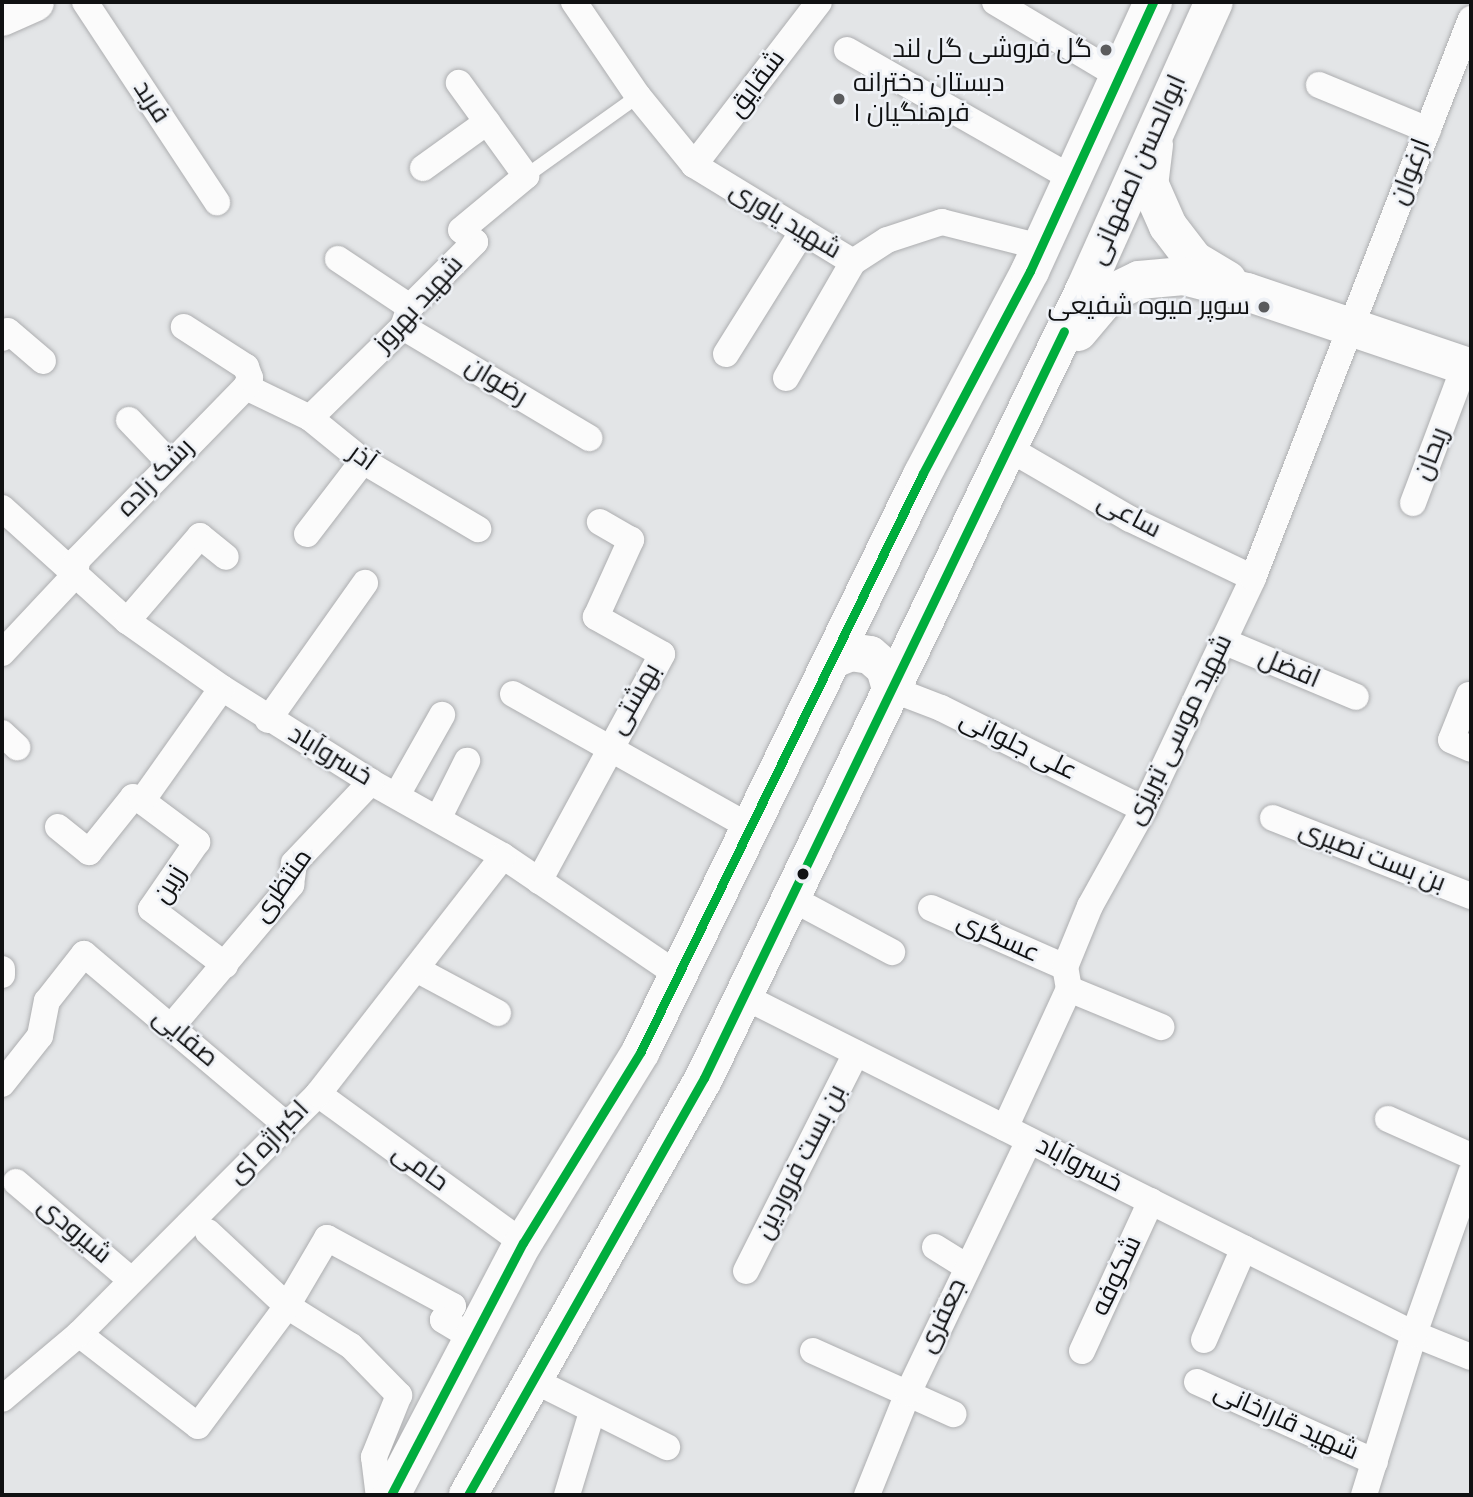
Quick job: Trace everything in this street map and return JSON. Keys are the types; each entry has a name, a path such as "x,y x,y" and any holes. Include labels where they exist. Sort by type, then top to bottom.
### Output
{"main road":[{"path":"2,17 35,2"},
{"path":"391,1495 476,1340 523,1243 641,1051 872,577 1041,247 1153,2"},
{"name":"ابوالحسن اصفهانی","path":"468,1495 704,1078 889,687 1044,374 1214,2"},
{"path":"1157,123 1149,183 1168,226 1194,260 1247,292"},
{"path":"1044,374 1110,294 1139,280 1184,276 1247,292 1468,366"},
{"path":"872,577 886,606 905,615 926,613"},
{"path":"834,659 852,652 870,655 885,668 889,687"}],"street":[{"name":"فرید","path":"85,2 217,202"},
{"name":"شهید یاوری","path":"574,2 638,96 694,166 853,262 887,240 942,222 1041,247"},
{"name":"شقایق","path":"694,166 819,2"},
{"path":"995,2 1119,76"},
{"name":"ارغوان","path":"1352,326 1471,19"},
{"path":"847,50 1073,179"},
{"path":"459,83 526,176"},
{"path":"1318,85 1428,130"},
{"path":"423,168 488,122"},
{"name":"شهید بهروز","path":"310,418 475,242 461,230 526,176"},
{"path":"726,354 803,231"},
{"name":"رضوان","path":"338,259 407,317 589,438"},
{"path":"786,378 853,262"},
{"name":"شهید موسی تبریزی","path":"1005,1128 1067,978 1090,906 1144,809 1254,578 1352,326"},
{"path":"184,327 246,367 250,378 246,387"},
{"path":"2,338 8,331 43,361"},
{"name":"ریحان","path":"1413,503 1468,366"},
{"name":"آذر","path":"246,387 310,418 363,461 478,529"},
{"name":"رشک زاده","path":"2,653 75,575 77,560 246,387"},
{"path":"129,421 170,463"},
{"name":"ساعی","path":"1008,448 1130,519 1254,578"},
{"path":"307,534 363,461"},
{"name":"خسروآباد","path":"2,508 127,621 268,720 503,856 678,975"},
{"name":"بهشتی","path":"539,881 607,748 662,654 596,617 631,540 600,522"},
{"path":"127,621 200,536 226,558"},
{"path":"268,720 365,583"},
{"name":"افضل","path":"1223,641 1356,697"},
{"name":"علی جلوانی","path":"889,687 941,708 1144,809"},
{"path":"58,827 89,852 133,797 142,801 222,688"},
{"path":"513,694 750,827"},
{"path":"1461,745 1469,695"},
{"path":"397,795 442,715"},
{"path":"439,817 467,761"},
{"name":"منتظری","path":"172,1026 290,885 295,863 371,782"},
{"name":"زرین","path":"142,801 197,842 151,909 225,965"},
{"name":"بن بست نصیری","path":"1273,818 1471,896"},
{"name":"اکبراژه ای","path":"3,1395 79,1334 206,1209 284,1123 318,1094 503,856"},
{"path":"789,897 892,952"},
{"name":"عسگری","path":"931,908 1161,1027"},
{"name":"صفایی","path":"3,1079 40,1036 47,1001 85,954 284,1123"},
{"path":"2,969 2,975"},
{"path":"416,969 498,1013"},
{"name":"خسروآباد","path":"744,997 1414,1334 1471,1357"},
{"name":"بن بست فروردین","path":"746,1271 856,1053"},
{"name":"حامی","path":"318,1094 523,1243"},
{"path":"1388,1119 1471,1156"},
{"name":"جعفری","path":"867,1495 908,1394 966,1266 1030,1140"},
{"name":"شیرودی","path":"16,1182 131,1280"},
{"path":"1364,1495 1414,1334 1469,1189"},
{"name":"شکوفه","path":"1082,1350 1152,1201"},
{"path":"208,1232 287,1306 351,1346 400,1395 374,1457 379,1495"},
{"path":"79,1334 198,1426 287,1306 327,1238 453,1306 443,1320 476,1340"},
{"path":"935,1247 966,1266"},
{"path":"1204,1340 1244,1248"},
{"path":"813,1351 953,1414"},
{"path":"533,1380 592,1412 667,1447"},
{"name":"شهید قاراخانی","path":"1196,1382 1375,1462"},
{"path":"568,1495 592,1412"}],"lane":[{"name":"شهید بهروز","path":"526,176 638,96"}],"transit line":[{"path":"391,1495 523,1243 641,1051 922,475 1030,271 1153,2"},
{"path":"468,1495 704,1078 1064,331"}],"place":[{"name":"گل فروشی گل لند","path":"1106,50"},
{"name":"دبستان دخترانه فرهنگیان ۱","path":"839,99"},
{"name":"سوپر میوه شفیعی","path":"1264,307"}]}
